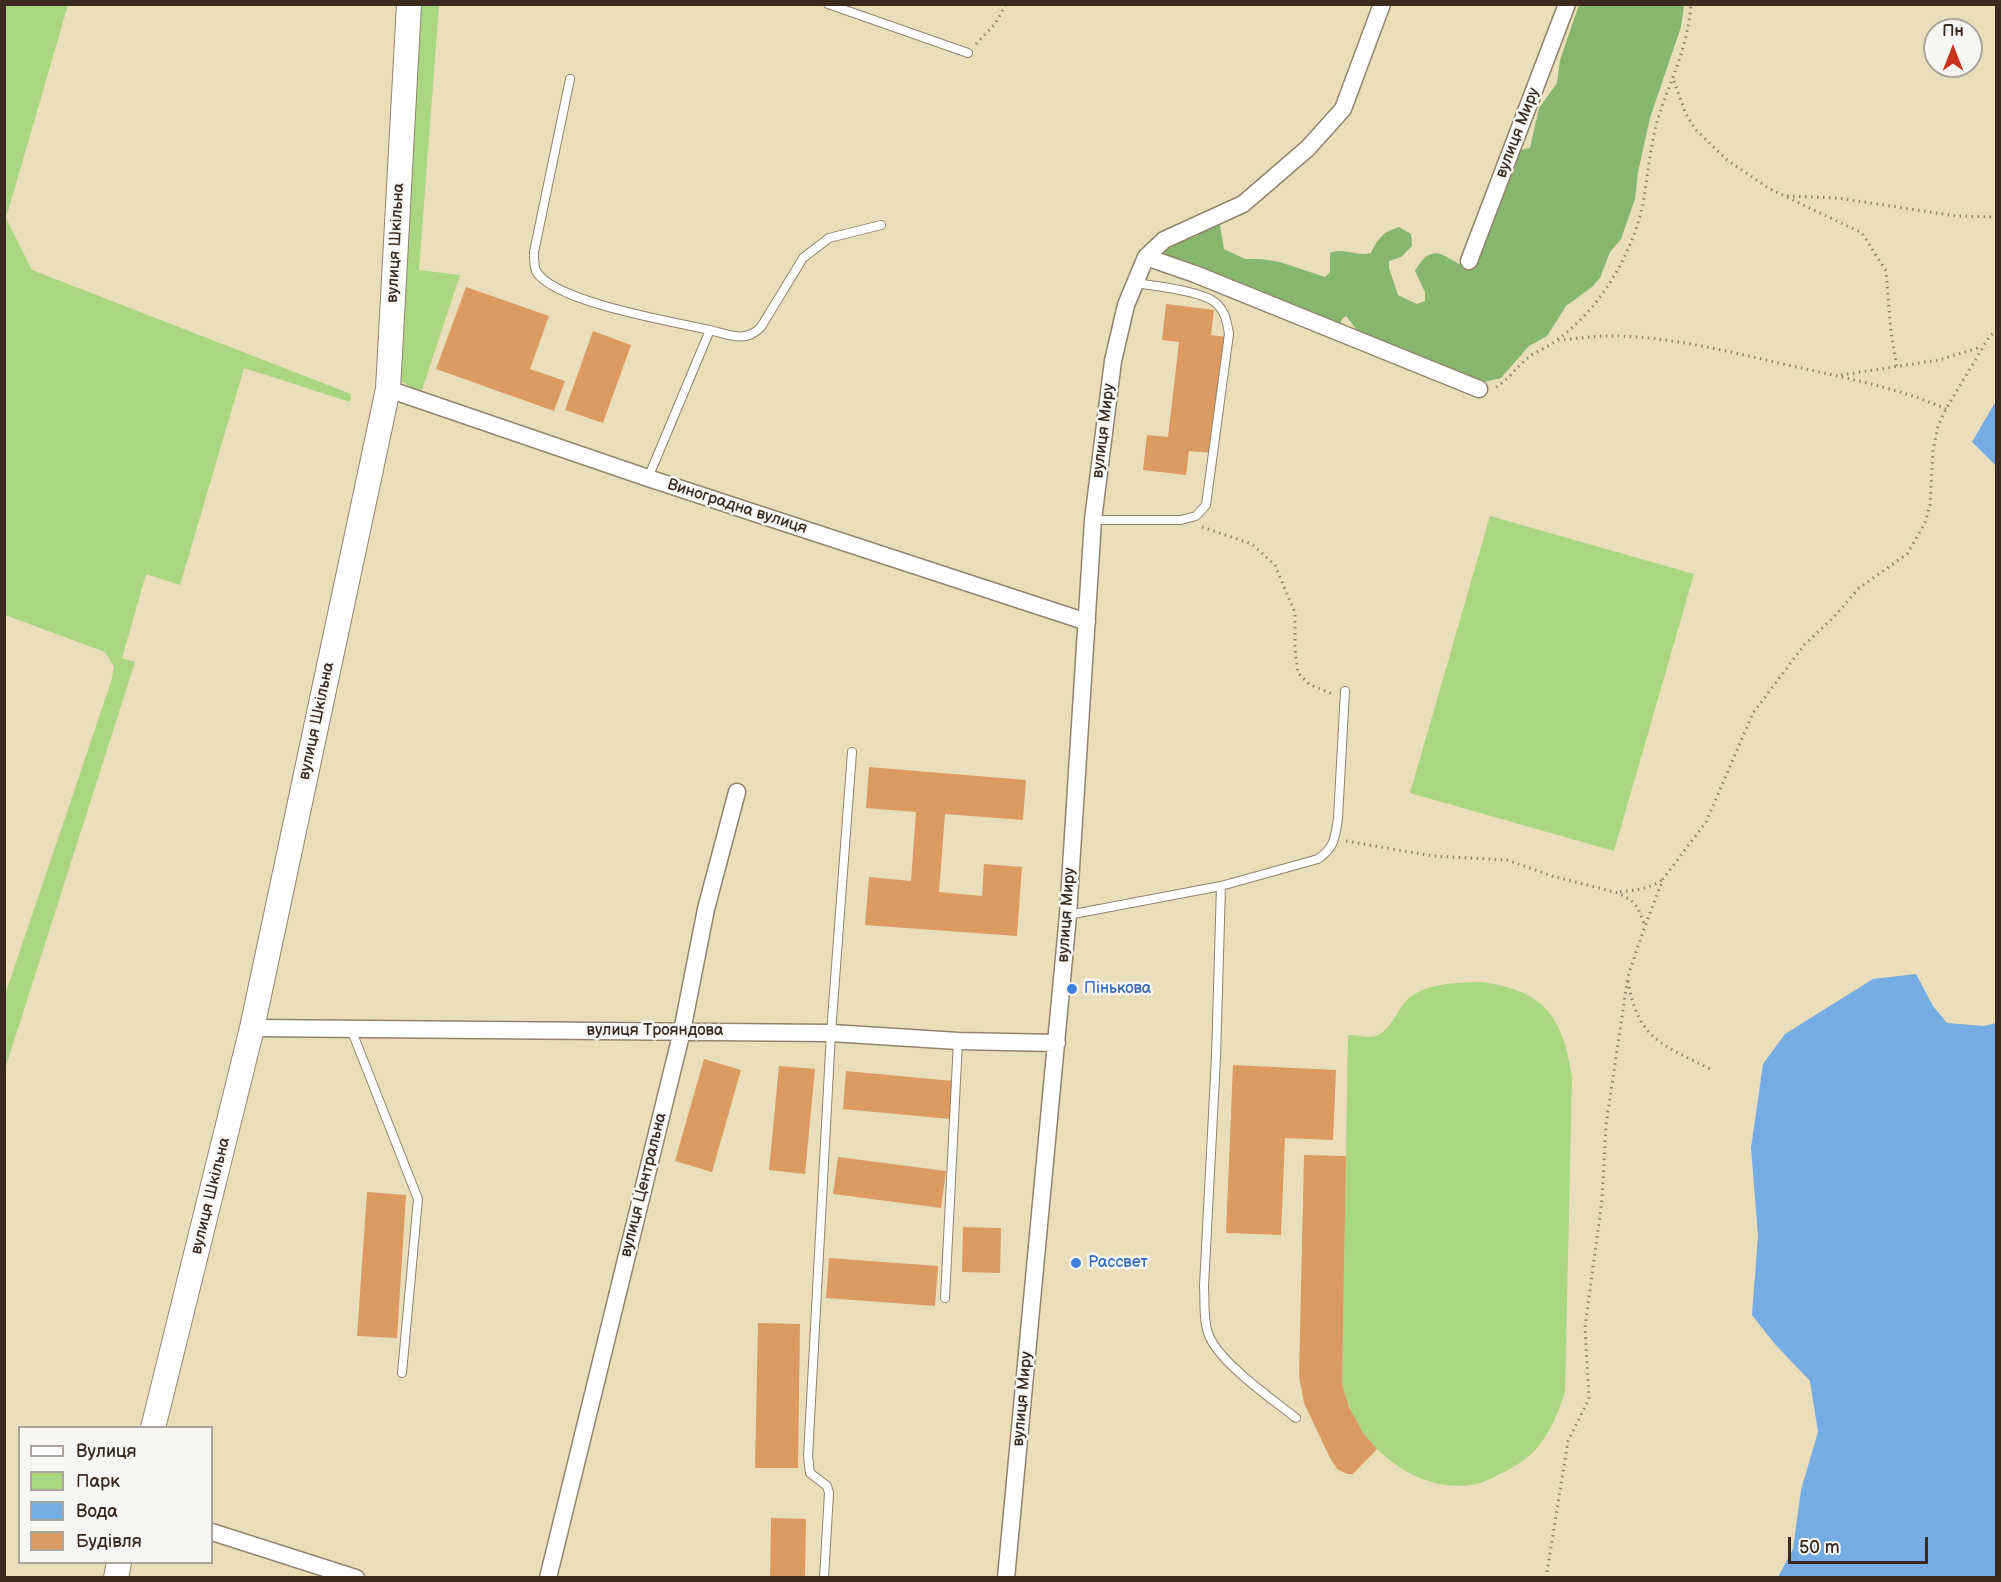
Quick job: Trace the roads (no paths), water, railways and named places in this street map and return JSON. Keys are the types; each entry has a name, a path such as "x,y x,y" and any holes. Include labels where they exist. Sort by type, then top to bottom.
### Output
{"street":[{"name":"вулиця Шкільна","path":"153,1426 252,1028 388,389 410,4"},
{"name":"вулиця Миру","path":"1006,1578 1068,915 1093,520 1113,361 1126,305 1146,257 1164,240 1243,204 1308,148 1343,109 1382,4"},
{"name":"вулиця Миру","path":"1469,261 1567,4"},
{"path":"1146,257 1195,274 1479,389"},
{"name":"Виноградна вулиця","path":"388,389 648,478 1087,622"},
{"name":"вулиця Центральна","path":"548,1578 682,1031 706,909 737,792"},
{"name":"вулиця Трояндова","path":"252,1028 831,1033 958,1041 1057,1043"},
{"path":"213,1532 356,1578"}],"lane":[{"path":"828,4 968,53"},
{"path":"570,79 534,252 536,270 558,289 601,305 739,337 753,335 766,319 803,258 829,238 881,225"},
{"path":"1093,520 1181,520 1196,516 1206,506 1229,334 1226,316 1216,302 1193,293 1135,283"},
{"path":"648,478 710,330"},
{"path":"1068,915 1221,886 1318,859 1329,851 1335,839 1338,818 1345,691"},
{"path":"824,1578 829,1493 827,1486 810,1473 808,1456 831,1033 852,752"},
{"path":"1221,886 1204,1286 1205,1317 1208,1333 1215,1348 1237,1370 1296,1418"},
{"path":"351,1029 418,1199 402,1373"},
{"path":"945,1298 958,1041"}],"water":[{"path":"1996,401 1996,466 1972,442"},
{"path":"1916,974 1933,1006 1947,1023 1984,1026 1996,1023 1996,1577 1778,1577 1793,1549 1801,1490 1818,1432 1810,1381 1774,1343 1752,1315 1758,1236 1751,1148 1763,1064 1785,1034 1873,979"}],"place":[{"name":"Пінькова","path":"1072,989"},
{"name":"Рассвет","path":"1076,1263"}]}
